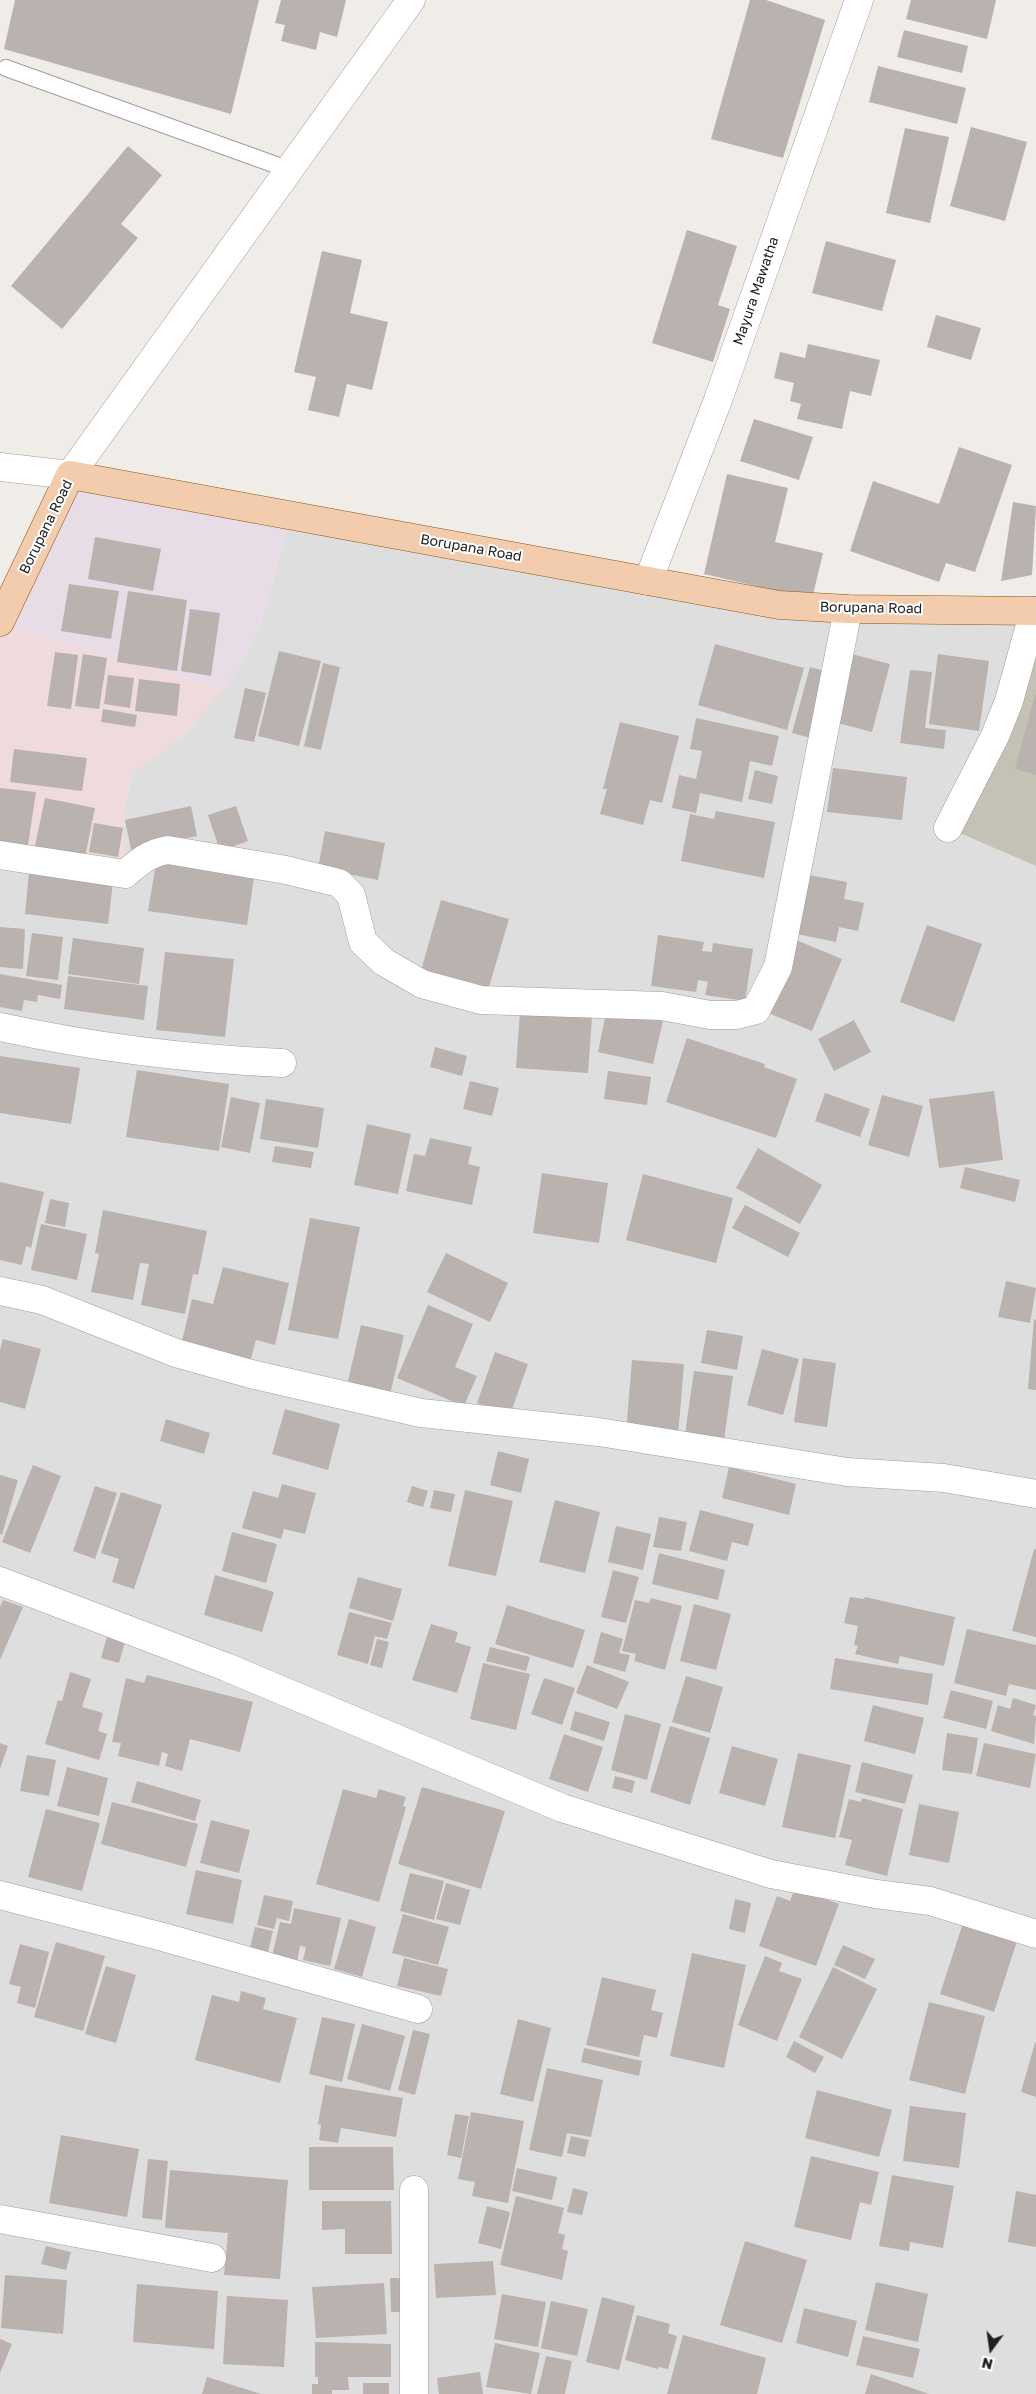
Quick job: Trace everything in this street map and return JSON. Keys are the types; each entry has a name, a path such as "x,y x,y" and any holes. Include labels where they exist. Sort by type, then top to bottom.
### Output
{"main road":[{"name":"Borupana Road","path":"0,622 70,475 779,605 848,609 1035,611"}],"street":[{"path":"0,467 70,475 411,0"},
{"name":"Mayura Mawatha","path":"648,581 718,400 859,0"},
{"path":"0,855 125,874 143,858 154,852 168,850 286,870 339,883 351,895 363,942 384,962 422,984 481,1000 662,1006 710,1015 737,1015 756,1010 778,967 848,609"},
{"path":"948,828 1009,701 1035,611"},
{"path":"0,1027 52,1038 213,1060 282,1063"},
{"path":"0,1291 42,1300 176,1353 251,1374 421,1413 599,1432 847,1472 944,1478 1036,1494"},
{"path":"0,1581 226,1667 562,1808 772,1874 876,1894 930,1901 1036,1934"},
{"path":"0,1895 163,1937 418,2009"},
{"path":"414,2190 414,2394"},
{"path":"0,2219 212,2258"}],"lane":[{"path":"6,68 290,170"}],"shaded area":[{"path":"70,475 287,515 284,541 261,623 243,664 224,689 0,625"},
{"path":"287,515 779,605 1034,611 949,828 1036,866 1036,2394 0,2394 0,855 124,874 124,810 133,772 186,734 243,664 261,623 284,541"},
{"path":"1036,611 1036,866 948,828"},
{"path":"0,625 224,689 186,734 133,772 124,810 125,874 0,855"}],"building":[{"path":"15,0 259,0 231,114 4,49"},
{"path":"281,0 346,0 337,37 320,32 316,50 281,41 285,25 275,23"},
{"path":"750,0 766,0 825,20 783,158 711,139"},
{"path":"911,0 996,0 987,39 906,19"},
{"path":"904,30 968,46 962,73 897,57"},
{"path":"878,66 966,88 957,124 869,102"},
{"path":"971,127 1027,142 1005,221 950,206"},
{"path":"905,128 949,137 930,223 886,213"},
{"path":"128,146 162,175 121,224 138,238 62,329 11,286"},
{"path":"687,230 737,246 718,305 730,309 713,362 652,343"},
{"path":"826,241 896,260 882,311 812,293"},
{"path":"322,251 362,260 350,313 388,322 372,390 347,384 339,417 308,410 316,377 294,372"},
{"path":"936,315 981,328 971,360 927,347"},
{"path":"808,344 880,360 871,396 850,391 842,429 797,419 801,404 790,401 794,383 774,378 780,352 805,358"},
{"path":"754,419 813,437 799,480 740,461"},
{"path":"959,447 1012,465 975,572 946,563 939,582 850,551 873,481 939,504"},
{"path":"727,474 788,488 775,542 823,553 812,599 704,574"},
{"path":"1013,502 1036,506 1032,575 1001,581"},
{"path":"95,537 161,549 153,591 88,579"},
{"path":"69,584 119,591 111,639 61,631"},
{"path":"128,591 187,600 177,671 117,662"},
{"path":"190,609 220,613 211,676 181,671"},
{"path":"715,644 804,668 787,730 698,705"},
{"path":"279,651 321,661 299,746 258,736"},
{"path":"55,652 78,655 71,709 47,706"},
{"path":"848,653 890,664 872,732 830,721"},
{"path":"83,654 107,658 99,709 75,706"},
{"path":"938,654 989,661 979,731 929,724"},
{"path":"323,663 340,667 321,750 304,746"},
{"path":"810,667 832,673 814,739 792,733"},
{"path":"910,670 932,672 925,728 946,730 944,749 900,743"},
{"path":"108,675 134,678 130,708 104,704"},
{"path":"139,679 180,684 177,716 135,711"},
{"path":"245,688 266,693 254,742 234,738"},
{"path":"1036,694 1036,775 1015,769"},
{"path":"103,709 137,715 135,727 101,722"},
{"path":"696,718 779,736 772,766 750,761 742,802 700,793 696,813 672,808 679,775 696,779 702,751 690,749"},
{"path":"620,722 679,736 662,803 650,800 643,825 600,814 607,789 603,789"},
{"path":"14,749 87,758 82,791 10,782"},
{"path":"833,768 907,777 902,820 827,812"},
{"path":"755,770 778,776 772,804 748,799"},
{"path":"0,788 36,792 28,845 0,841"},
{"path":"45,798 95,808 85,857 35,846"},
{"path":"191,806 197,836 131,850 125,820"},
{"path":"236,806 248,841 220,851 208,815"},
{"path":"716,811 775,822 764,878 681,861 690,814 714,819"},
{"path":"94,823 123,828 118,857 89,852"},
{"path":"325,831 385,843 378,880 318,868"},
{"path":"157,857 255,871 247,925 148,911"},
{"path":"29,872 113,882 108,924 25,914"},
{"path":"803,874 847,882 844,899 864,903 858,931 839,927 836,942 792,933"},
{"path":"441,900 509,919 486,997 419,978"},
{"path":"927,925 982,944 954,1022 900,1002"},
{"path":"0,927 25,929 23,969 0,967"},
{"path":"32,933 63,937 58,980 26,976"},
{"path":"658,935 704,942 702,951 712,952 713,943 753,949 745,1001 705,995 708,982 698,980 696,992 651,986"},
{"path":"73,938 144,948 139,984 68,974"},
{"path":"796,940 842,959 812,1031 766,1012"},
{"path":"165,952 234,959 225,1037 156,1030"},
{"path":"0,974 62,985 60,999 38,995 37,1002 24,1000 22,1011 0,1007"},
{"path":"68,976 148,986 144,1020 64,1009"},
{"path":"607,1008 663,1021 653,1064 598,1052"},
{"path":"520,1012 592,1017 588,1073 516,1068"},
{"path":"854,1020 871,1052 834,1071 818,1039"},
{"path":"687,1038 765,1064 764,1067 797,1079 776,1138 666,1102"},
{"path":"435,1047 467,1056 462,1076 430,1067"},
{"path":"0,1056 80,1068 71,1124 0,1113"},
{"path":"137,1070 229,1084 219,1151 126,1137"},
{"path":"608,1071 651,1077 647,1105 604,1099"},
{"path":"470,1081 499,1088 492,1116 463,1109"},
{"path":"994,1091 1003,1160 939,1168 929,1099"},
{"path":"825,1093 870,1109 860,1137 815,1121"},
{"path":"882,1095 923,1106 909,1157 868,1145"},
{"path":"231,1097 260,1103 250,1153 221,1147"},
{"path":"266,1099 324,1108 318,1148 260,1139"},
{"path":"367,1124 411,1134 398,1194 354,1185"},
{"path":"430,1138 472,1147 468,1164 480,1167 472,1205 406,1191 414,1154 425,1156"},
{"path":"275,1146 314,1152 311,1168 272,1162"},
{"path":"758,1148 822,1185 800,1224 736,1188"},
{"path":"965,1167 1020,1180 1015,1202 960,1188"},
{"path":"542,1173 608,1183 599,1243 533,1233"},
{"path":"643,1174 733,1198 716,1263 626,1240"},
{"path":"0,1182 44,1192 31,1248 26,1246 22,1265 0,1260"},
{"path":"50,1199 69,1203 65,1227 45,1223"},
{"path":"745,1205 800,1233 788,1257 732,1228"},
{"path":"103,1210 207,1231 198,1275 193,1274 185,1314 141,1305 149,1264 140,1263 133,1300 91,1292 99,1254 95,1253"},
{"path":"310,1218 360,1227 338,1339 288,1330"},
{"path":"41,1224 87,1234 77,1280 31,1270"},
{"path":"446,1253 508,1283 490,1322 427,1292"},
{"path":"223,1267 289,1283 275,1345 256,1340 250,1362 181,1345 192,1299 213,1304"},
{"path":"1006,1281 1036,1288 1030,1323 998,1317"},
{"path":"428,1305 473,1324 455,1367 477,1376 464,1406 397,1378"},
{"path":"1034,1319 1036,1320 1036,1390 1028,1389"},
{"path":"361,1325 404,1335 390,1395 347,1385"},
{"path":"707,1330 743,1336 737,1370 701,1363"},
{"path":"3,1339 41,1349 25,1409 0,1402 0,1350"},
{"path":"762,1349 799,1359 783,1415 747,1405"},
{"path":"495,1352 528,1364 510,1415 477,1403"},
{"path":"803,1358 836,1363 827,1427 794,1422"},
{"path":"632,1360 684,1364 678,1436 626,1432"},
{"path":"694,1371 733,1376 724,1440 685,1434"},
{"path":"285,1409 340,1424 328,1470 272,1454"},
{"path":"166,1419 210,1433 204,1454 160,1441"},
{"path":"498,1451 529,1459 521,1493 490,1485"},
{"path":"33,1465 61,1476 30,1553 2,1542"},
{"path":"729,1467 796,1484 789,1515 722,1498"},
{"path":"0,1475 18,1480 2,1535 0,1534"},
{"path":"282,1484 316,1493 305,1534 284,1529 281,1539 242,1528 253,1491 278,1498"},
{"path":"95,1486 117,1493 95,1559 73,1551"},
{"path":"412,1486 428,1491 423,1507 407,1502"},
{"path":"434,1490 455,1494 451,1512 430,1508"},
{"path":"465,1490 513,1501 496,1576 448,1566"},
{"path":"121,1492 162,1505 134,1589 112,1582 119,1559 101,1553"},
{"path":"555,1500 600,1512 585,1573 539,1562"},
{"path":"700,1510 754,1524 748,1546 732,1542 727,1561 689,1551"},
{"path":"659,1517 687,1522 681,1551 653,1547"},
{"path":"616,1526 651,1534 643,1570 608,1562"},
{"path":"232,1532 277,1544 266,1583 222,1571"},
{"path":"1034,1549 1036,1549 1036,1637 1012,1631"},
{"path":"659,1553 725,1570 718,1600 652,1584"},
{"path":"613,1570 639,1577 626,1623 601,1617"},
{"path":"215,1575 274,1592 262,1632 204,1615"},
{"path":"358,1577 402,1589 393,1621 349,1608"},
{"path":"850,1597 864,1599 865,1597 955,1617 944,1666 900,1656 898,1664 855,1654 858,1646 854,1645 858,1626 844,1623"},
{"path":"651,1598 682,1606 665,1670 634,1661 636,1654 622,1651 635,1600 649,1603"},
{"path":"3,1600 23,1607 0,1660 0,1607"},
{"path":"694,1604 731,1614 716,1670 680,1661"},
{"path":"507,1605 585,1630 573,1668 495,1644"},
{"path":"349,1612 392,1623 387,1639 375,1636 368,1664 337,1655"},
{"path":"431,1624 458,1632 455,1642 471,1647 457,1693 412,1680"},
{"path":"967,1629 1036,1645 1036,1690 1009,1684 1006,1696 954,1683"},
{"path":"601,1632 623,1639 619,1653 630,1655 625,1672 593,1663"},
{"path":"108,1633 126,1638 119,1663 101,1658"},
{"path":"377,1639 389,1642 382,1668 370,1665"},
{"path":"490,1647 530,1657 526,1671 486,1661"},
{"path":"835,1658 933,1674 928,1705 830,1689"},
{"path":"483,1663 530,1674 516,1730 470,1719"},
{"path":"587,1665 629,1682 617,1709 576,1693"},
{"path":"70,1672 91,1679 82,1707 103,1713 98,1731 107,1734 99,1760 45,1744 58,1700 62,1701"},
{"path":"147,1675 253,1702 240,1752 190,1739 182,1771 165,1766 168,1754 162,1752 159,1766 118,1756 121,1743 112,1742 126,1678 144,1683"},
{"path":"686,1676 723,1687 710,1733 672,1722"},
{"path":"544,1678 575,1688 562,1725 531,1714"},
{"path":"951,1690 993,1701 986,1729 943,1718"},
{"path":"1013,1698 1036,1705 1033,1715 1036,1716 1034,1744 991,1731 998,1705 1010,1709"},
{"path":"873,1705 924,1718 915,1754 864,1741"},
{"path":"575,1711 610,1722 604,1741 570,1730"},
{"path":"625,1714 661,1724 647,1780 611,1770"},
{"path":"670,1726 710,1738 690,1805 650,1792"},
{"path":"947,1733 978,1738 972,1774 942,1770"},
{"path":"564,1734 603,1747 588,1792 549,1779"},
{"path":"0,1743 8,1746 0,1769"},
{"path":"984,1743 1036,1754 1030,1788 976,1776"},
{"path":"732,1746 778,1759 765,1806 719,1793"},
{"path":"798,1753 851,1765 835,1838 782,1827"},
{"path":"27,1755 56,1760 49,1796 20,1791"},
{"path":"862,1762 913,1775 905,1804 855,1792"},
{"path":"67,1767 108,1778 99,1816 57,1806"},
{"path":"615,1776 635,1781 632,1793 612,1788"},
{"path":"137,1781 201,1800 195,1821 131,1802"},
{"path":"422,1787 505,1811 481,1889 398,1864"},
{"path":"343,1789 376,1798 379,1789 406,1797 403,1806 406,1807 379,1902 316,1884"},
{"path":"862,1798 903,1809 887,1876 845,1865 852,1840 839,1837 849,1799 861,1802"},
{"path":"112,1802 198,1824 186,1867 101,1844"},
{"path":"919,1804 959,1812 949,1863 909,1855"},
{"path":"46,1809 100,1823 82,1891 28,1877"},
{"path":"211,1820 250,1830 239,1873 200,1863"},
{"path":"196,1870 242,1880 233,1924 186,1914"},
{"path":"410,1873 444,1881 434,1920 400,1911"},
{"path":"446,1883 470,1890 460,1925 436,1919"},
{"path":"795,1888 839,1904 816,1966 759,1946 777,1896 790,1901"},
{"path":"264,1895 293,1901 289,1921 277,1918 274,1929 257,1925"},
{"path":"735,1899 751,1903 745,1933 729,1929"},
{"path":"294,1908 341,1918 330,1966 303,1960 306,1947 300,1946 297,1962 272,1956 280,1922 291,1924"},
{"path":"403,1914 449,1927 438,1965 392,1953"},
{"path":"349,1919 376,1927 362,1977 334,1969"},
{"path":"963,1923 1017,1941 994,2012 940,1994"},
{"path":"255,1927 273,1931 268,1952 250,1948"},
{"path":"56,1942 105,1956 83,2031 34,2017"},
{"path":"20,1944 49,1952 35,2008 17,2003 21,1987 9,1984"},
{"path":"843,1945 875,1959 865,1979 834,1965"},
{"path":"692,1953 746,1965 724,2068 670,2056"},
{"path":"765,1956 782,1963 779,1971 802,1979 777,2041 738,2025"},
{"path":"404,1958 448,1969 441,1996 397,1986"},
{"path":"106,1966 136,1975 116,2043 85,2034"},
{"path":"833,1967 877,1989 842,2059 799,2037"},
{"path":"602,1977 656,1990 651,2010 663,2013 657,2038 644,2035 639,2057 586,2045"},
{"path":"241,1991 266,1998 263,2009 297,2018 280,2083 195,2060 212,1995 239,2002"},
{"path":"929,2002 985,2016 965,2094 909,2080"},
{"path":"322,2017 355,2024 342,2082 309,2074"},
{"path":"518,2019 551,2028 533,2102 500,2094"},
{"path":"362,2024 405,2036 390,2091 347,2079"},
{"path":"413,2030 430,2034 415,2095 398,2090"},
{"path":"794,2041 824,2057 815,2073 786,2057"},
{"path":"1036,2043 1036,2097 1021,2092"},
{"path":"584,2048 642,2061 639,2076 581,2062"},
{"path":"547,2068 603,2080 591,2137 567,2133 562,2157 529,2150"},
{"path":"325,2085 403,2098 396,2137 341,2128 338,2143 319,2140 321,2125 318,2124"},
{"path":"817,2090 892,2110 879,2157 805,2138"},
{"path":"910,2106 966,2113 959,2168 903,2161"},
{"path":"471,2112 524,2121 508,2203 472,2196 475,2182 458,2179"},
{"path":"455,2114 469,2116 461,2158 447,2155"},
{"path":"61,2135 139,2149 127,2217 49,2203"},
{"path":"571,2136 589,2140 585,2157 567,2153"},
{"path":"309,2147 393,2147 394,2190 309,2190"},
{"path":"811,2156 879,2172 871,2205 860,2202 851,2240 794,2227"},
{"path":"148,2159 168,2161 162,2220 142,2218"},
{"path":"517,2168 557,2177 552,2200 512,2191"},
{"path":"170,2170 288,2180 280,2279 224,2275 228,2233 165,2228"},
{"path":"892,2175 954,2186 943,2248 910,2242 909,2251 879,2246"},
{"path":"573,2188 588,2192 582,2215 567,2212"},
{"path":"1016,2191 1036,2195 1036,2247 1008,2242"},
{"path":"516,2196 564,2208 558,2233 565,2235 562,2249 568,2251 562,2280 500,2265"},
{"path":"322,2201 391,2201 392,2254 345,2254 345,2229 322,2230"},
{"path":"487,2206 510,2212 501,2249 478,2243"},
{"path":"745,2241 807,2260 782,2343 720,2325"},
{"path":"46,2246 71,2252 66,2270 41,2264"},
{"path":"493,2261 496,2295 436,2298 434,2264"},
{"path":"5,2275 67,2280 63,2334 1,2328"},
{"path":"390,2278 408,2278 408,2312 391,2312"},
{"path":"876,2282 928,2294 918,2342 865,2330"},
{"path":"384,2283 387,2334 316,2338 312,2287"},
{"path":"137,2284 218,2291 214,2349 133,2342"},
{"path":"502,2294 546,2302 538,2347 494,2339"},
{"path":"227,2296 288,2300 284,2367 223,2364"},
{"path":"602,2297 635,2306 619,2370 586,2362"},
{"path":"551,2301 588,2309 577,2356 541,2348"},
{"path":"804,2308 857,2321 848,2357 796,2343"},
{"path":"637,2315 670,2324 668,2333 677,2336 668,2369 658,2367 658,2369 625,2360"},
{"path":"683,2335 766,2358 757,2394 667,2394"},
{"path":"863,2336 920,2349 913,2378 856,2365"},
{"path":"0,2339 12,2344 0,2373"},
{"path":"315,2342 391,2344 391,2377 348,2377 349,2390 332,2390 332,2394 312,2394 312,2384 318,2384 318,2377 315,2377"},
{"path":"495,2343 540,2353 531,2394 486,2387"},
{"path":"546,2356 572,2361 565,2394 537,2394"},
{"path":"480,2372 483,2394 439,2394 437,2378"},
{"path":"871,2374 929,2394 865,2394"},
{"path":"207,2377 261,2394 202,2394"},
{"path":"363,2383 389,2383 389,2394 363,2394"}]}
